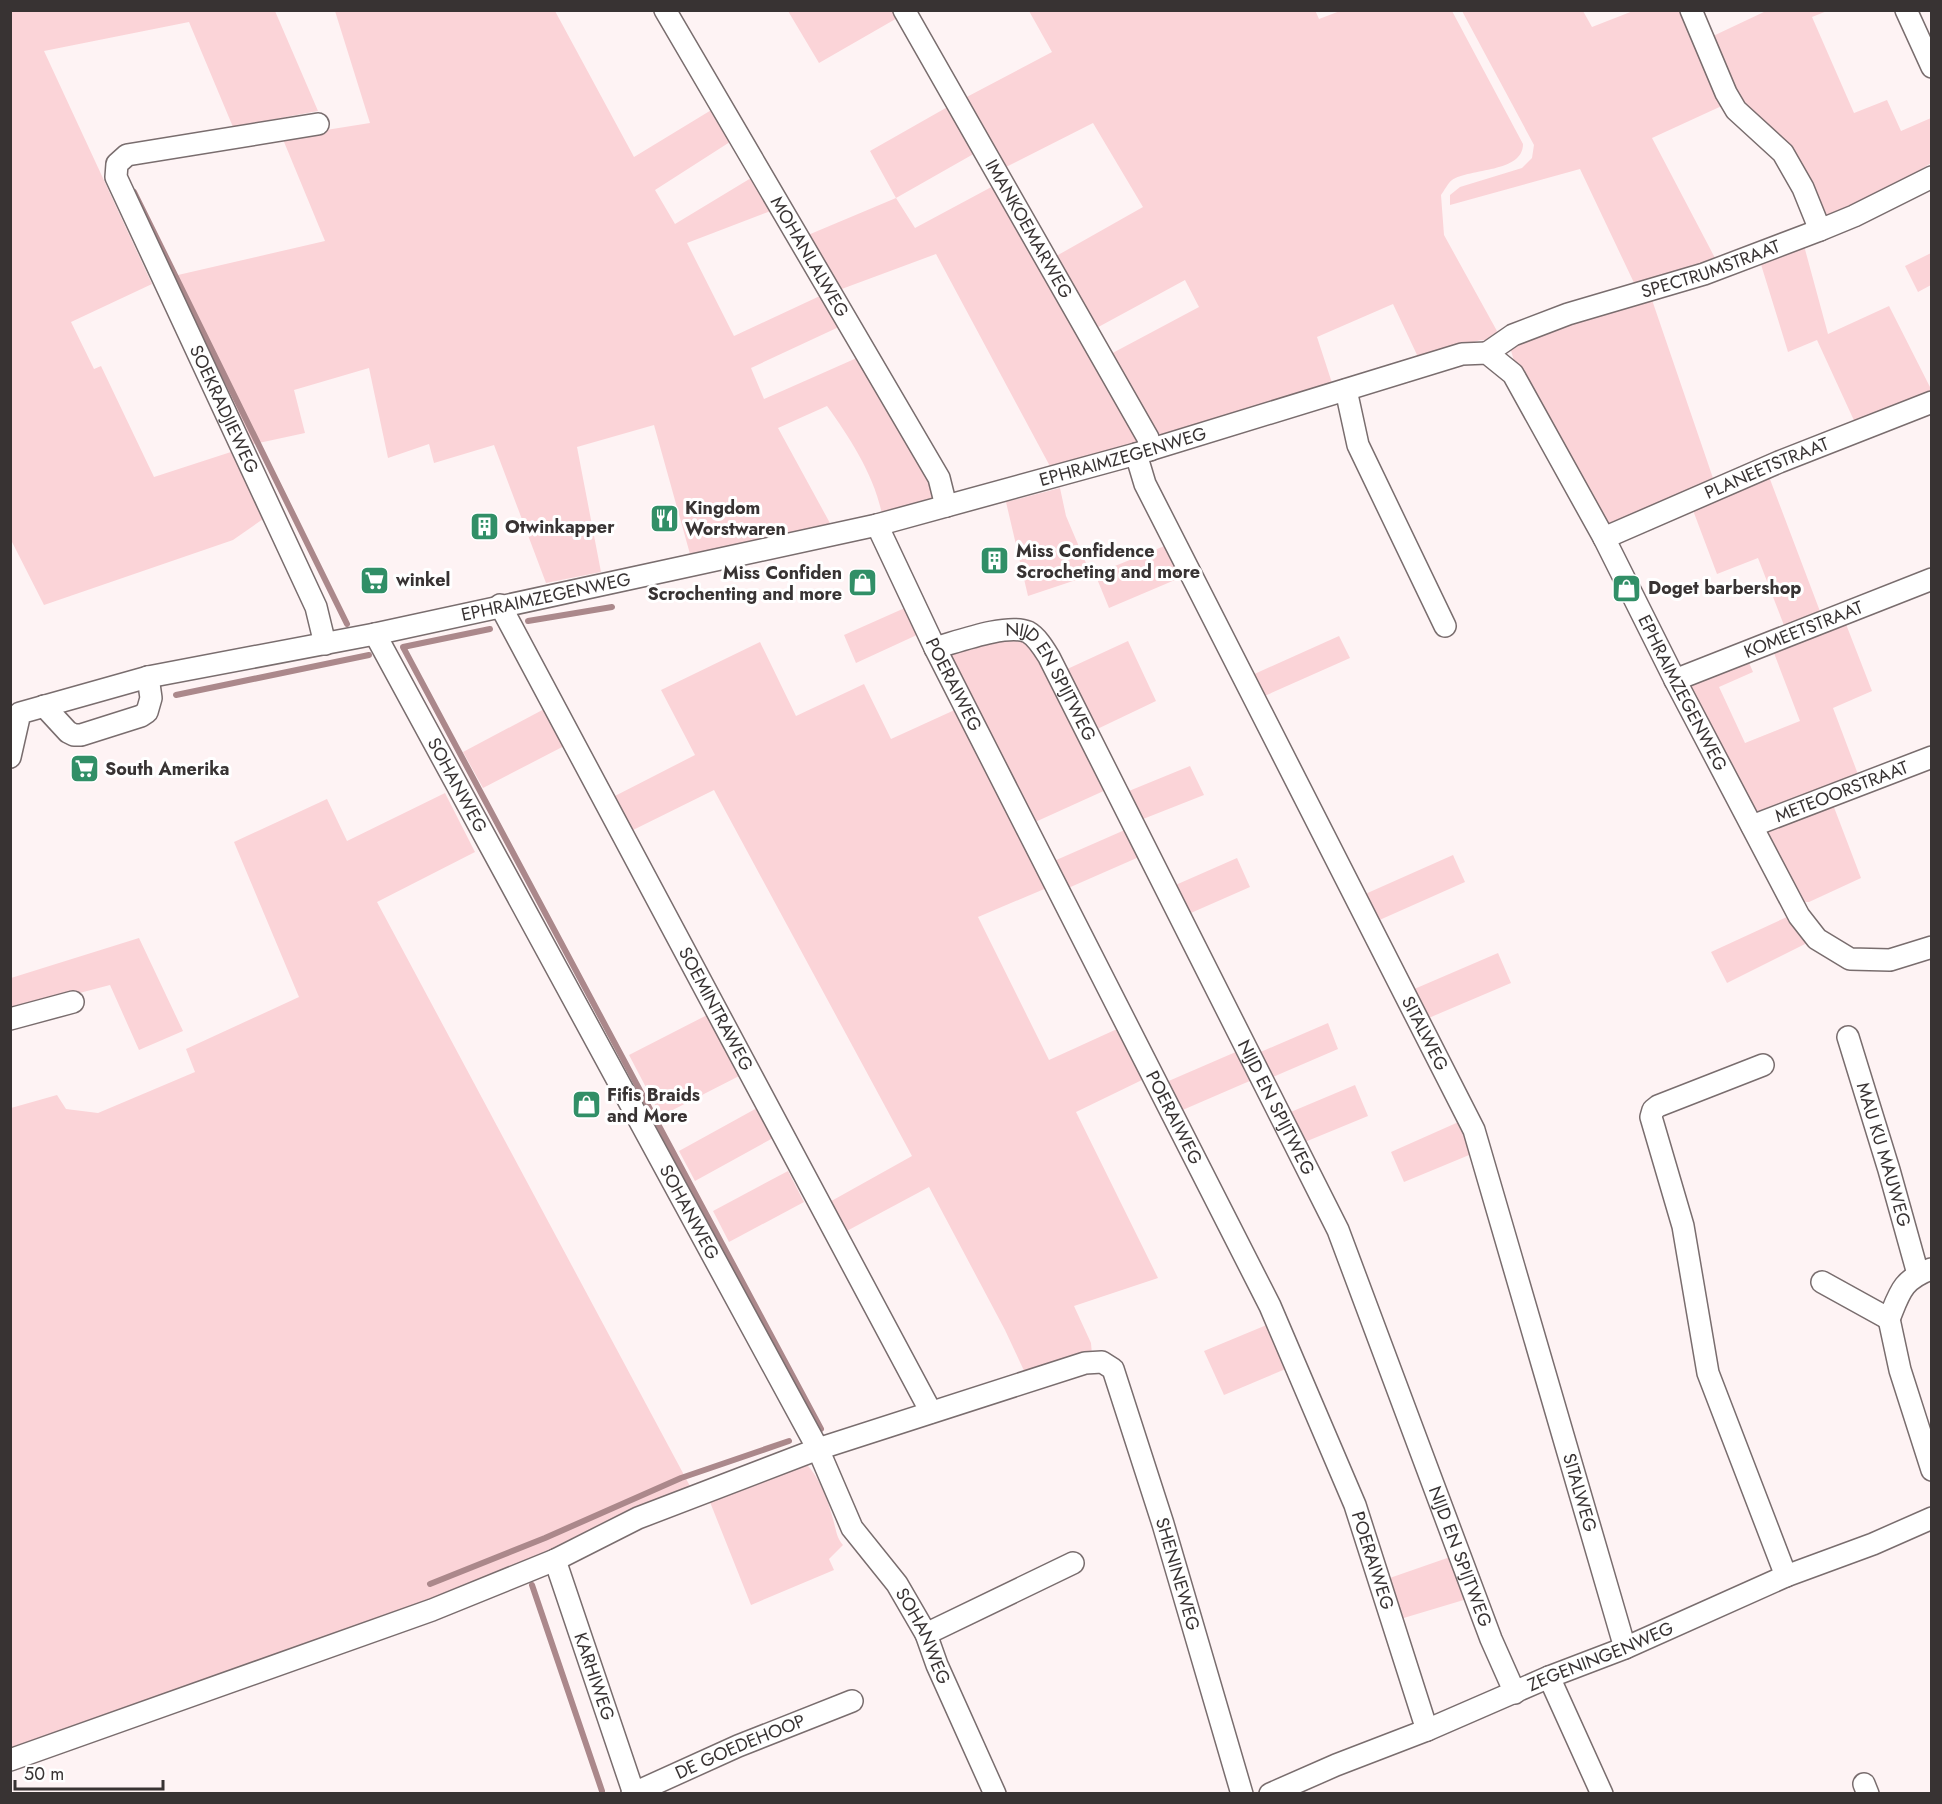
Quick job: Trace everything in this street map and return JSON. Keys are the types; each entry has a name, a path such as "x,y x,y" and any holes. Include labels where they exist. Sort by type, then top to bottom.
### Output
{"street":[{"name":"MOHANLALWEG","path":"665,10 939,478 946,506"},
{"name":"IMANKOEMARWEG","path":"904,10 1148,438 1143,452"},
{"path":"1691,10 1726,93 1736,110 1783,153 1803,188 1820,230"},
{"path":"1906,10 1932,67"},
{"name":"SOEKRADJIEWEG","path":"318,124 128,155 117,164 116,177 316,607 325,644"},
{"name":"SPECTRUMSTRAAT","path":"1487,353 1513,335 1568,314 1704,274 1820,230 1854,216 1932,177"},
{"name":"EPHRAIMZEGENWEG","path":"10,757 15,708 44,706 148,676 375,634 500,605 704,564 877,525 1143,452 1462,354 1487,353 1513,374 1604,538 1675,680 1799,916 1817,939 1850,959 1890,960 1932,947"},
{"path":"1346,390 1358,445 1445,626"},
{"name":"PLANEETSTRAAT","path":"1604,538 1779,462 1932,402"},
{"name":"SITALWEG","path":"1143,452 1145,484 1474,1130 1625,1648"},
{"name":"POERAIWEG","path":"877,525 935,648 1270,1306 1355,1505 1427,1730"},
{"name":"KOMEETSTRAAT","path":"1675,680 1932,579"},
{"name":"SOEMINTRAWEG","path":"500,605 931,1412"},
{"name":"NIJD EN SPIJTWEG","path":"935,648 1003,631 1016,630 1028,632 1049,657 1338,1230 1486,1628 1515,1693"},
{"name":"SOHANWEG","path":"375,634 818,1449 852,1528 897,1584 926,1634 937,1665 995,1794"},
{"path":"44,706 68,732 81,735 141,716 147,712 152,698 148,676"},
{"name":"METEOORSTRAAT","path":"1752,826 1932,757"},
{"path":"10,1019 73,1002"},
{"name":"MAU KU MAUWEG","path":"1848,1037 1889,1170 1925,1271"},
{"path":"1763,1065 1658,1106 1653,1110 1651,1117 1683,1226 1708,1373 1786,1576"},
{"path":"1925,1271 1902,1288 1889,1319 1900,1370 1932,1470"},
{"path":"1822,1282 1889,1319"},
{"name":"SHENINEWEG","path":"931,1412 1085,1363 1102,1362 1113,1369 1163,1524 1242,1794"},
{"path":"10,1760 432,1610 555,1560 638,1518 818,1449 931,1412"},
{"name":"ZEGENINGENWEG","path":"1270,1794 1625,1648 1786,1576 1873,1544 1932,1518"},
{"name":"KARHIWEG","path":"555,1560 633,1793"},
{"path":"926,1634 1073,1563"},
{"path":"1550,1677 1602,1794"},
{"name":"DE GOEDEHOOP","path":"633,1793 738,1746 852,1701"}],"shaded area":[{"path":"1315,10 1319,19 1340,11 1452,11 1523,144 1521,153 1514,160 1505,165 1460,176 1452,180 1441,195 1444,235 1497,331 1489,340 1481,340 1418,357 1393,304 1317,337 1333,386 1164,437 1155,436 1107,356 1199,307 1185,280 1091,331 1051,259 1143,207 1093,123 1002,169 961,100 1052,52 1029,11"},
{"path":"11,11 275,11 318,111 233,127 189,22 44,51 152,284 71,322 94,369 101,366 154,477 234,451 266,517 233,540 44,605 11,540"},
{"path":"335,11 555,11 634,157 713,109 733,140 655,190 675,224 756,175 776,209 687,243 734,336 822,295 841,326 751,368 764,399 859,357 933,483 934,494 931,501 882,514 867,471 827,406 778,428 831,525 690,554 654,425 577,447 601,572 546,583 494,445 434,463 429,444 388,458 369,368 294,390 305,433 245,446 165,278 325,241 282,137 370,123"},
{"path":"788,11 895,11 899,17 819,63"},
{"path":"1462,11 1583,11 1592,27 1633,11 1686,11 1726,104 1652,138 1715,258 1636,287 1580,169 1450,205 1450,195 1460,187 1522,168 1532,158 1534,145"},
{"path":"1766,11 1827,11 1812,17 1854,113 1887,100 1901,131 1931,118 1931,163 1879,193 1824,217 1742,109 1711,37"},
{"path":"951,105 977,152 896,198 870,151"},
{"path":"997,184 1139,443 1052,470 936,254 839,290 808,235 896,198 915,228"},
{"path":"1803,242 1828,334 1889,306 1931,389 1931,397 1857,427 1817,340 1788,352 1759,258"},
{"path":"1931,253 1931,285 1918,292 1905,266"},
{"path":"1651,297 1715,484 1611,525 1606,523 1514,361 1510,347 1514,342"},
{"path":"1768,474 1821,614 1785,628 1758,558 1717,574 1691,505"},
{"path":"1060,488 1066,516 1091,575 1028,596 1006,502"},
{"path":"1167,545 1182,577 1109,608 1095,574"},
{"path":"907,607 919,634 856,663 844,635"},
{"path":"1844,619 1872,691 1833,708 1859,777 1761,813 1754,810 1690,685 1747,658 1753,672 1719,687 1745,743 1800,721 1772,648"},
{"path":"1005,635 1030,641 1108,789 1033,823 947,656 949,652"},
{"path":"1339,636 1350,658 1260,698 1250,676"},
{"path":"1128,641 1156,701 1091,732 1063,671"},
{"path":"760,642 796,716 864,684 891,739 959,708 1049,887 978,917 1049,1060 1117,1029 1142,1080 1076,1112 1158,1278 1074,1306 1091,1343 1092,1355 1026,1375 1005,1330 929,1187 843,1233 826,1204 912,1156 714,790 629,832 611,798 695,755 661,690"},
{"path":"548,707 568,744 483,788 463,752"},
{"path":"1190,766 1204,795 1138,821 1124,793"},
{"path":"445,793 475,852 377,902 691,1488 550,1552 414,1609 11,1753 11,1108 57,1095 66,1109 98,1113 195,1072 186,1049 299,997 234,842 327,799 347,841"},
{"path":"1832,802 1861,878 1809,902 1803,902 1767,832 1771,828"},
{"path":"1127,829 1139,857 1066,889 1054,861"},
{"path":"1453,855 1465,882 1375,922 1363,895"},
{"path":"1237,858 1250,887 1184,916 1171,887"},
{"path":"1789,916 1809,942 1727,983 1711,952"},
{"path":"139,938 183,1031 139,1050 110,985 11,1011 11,978"},
{"path":"1498,953 1511,983 1424,1020 1412,990"},
{"path":"709,1014 743,1074 661,1116 629,1055"},
{"path":"1328,1023 1338,1049 1268,1079 1256,1054"},
{"path":"1238,1051 1252,1080 1178,1112 1164,1083"},
{"path":"1355,1085 1368,1116 1300,1144 1286,1114"},
{"path":"757,1108 773,1138 695,1181 679,1151"},
{"path":"1463,1120 1474,1153 1404,1182 1391,1152"},
{"path":"788,1171 804,1202 729,1242 713,1211"},
{"path":"1269,1324 1288,1368 1224,1395 1204,1351"},
{"path":"805,1463 815,1475 822,1489 843,1545 829,1559 834,1570 751,1605 708,1497"},
{"path":"1453,1556 1467,1599 1397,1620 1384,1580"}],"waterway":[{"path":"134,192 347,624"},
{"path":"528,621 612,607"},
{"path":"490,629 403,647 821,1429"},
{"path":"176,695 369,655"},
{"path":"430,1584 545,1538 681,1478 789,1441"},
{"path":"532,1585 602,1791"}],"place":[{"name":"Kingdom Worstwaren","path":"664,518"},
{"name":"Otwinkapper","path":"484,527"},
{"name":"Miss Confidence Scrocheting and more","path":"995,561"},
{"name":"winkel","path":"375,580"},
{"name":"Miss Confiden Scrochenting and more","path":"863,583"},
{"name":"Doget barbershop","path":"1627,588"},
{"name":"South Amerika","path":"84,769"},
{"name":"Fifis Braids and More","path":"586,1105"}]}
